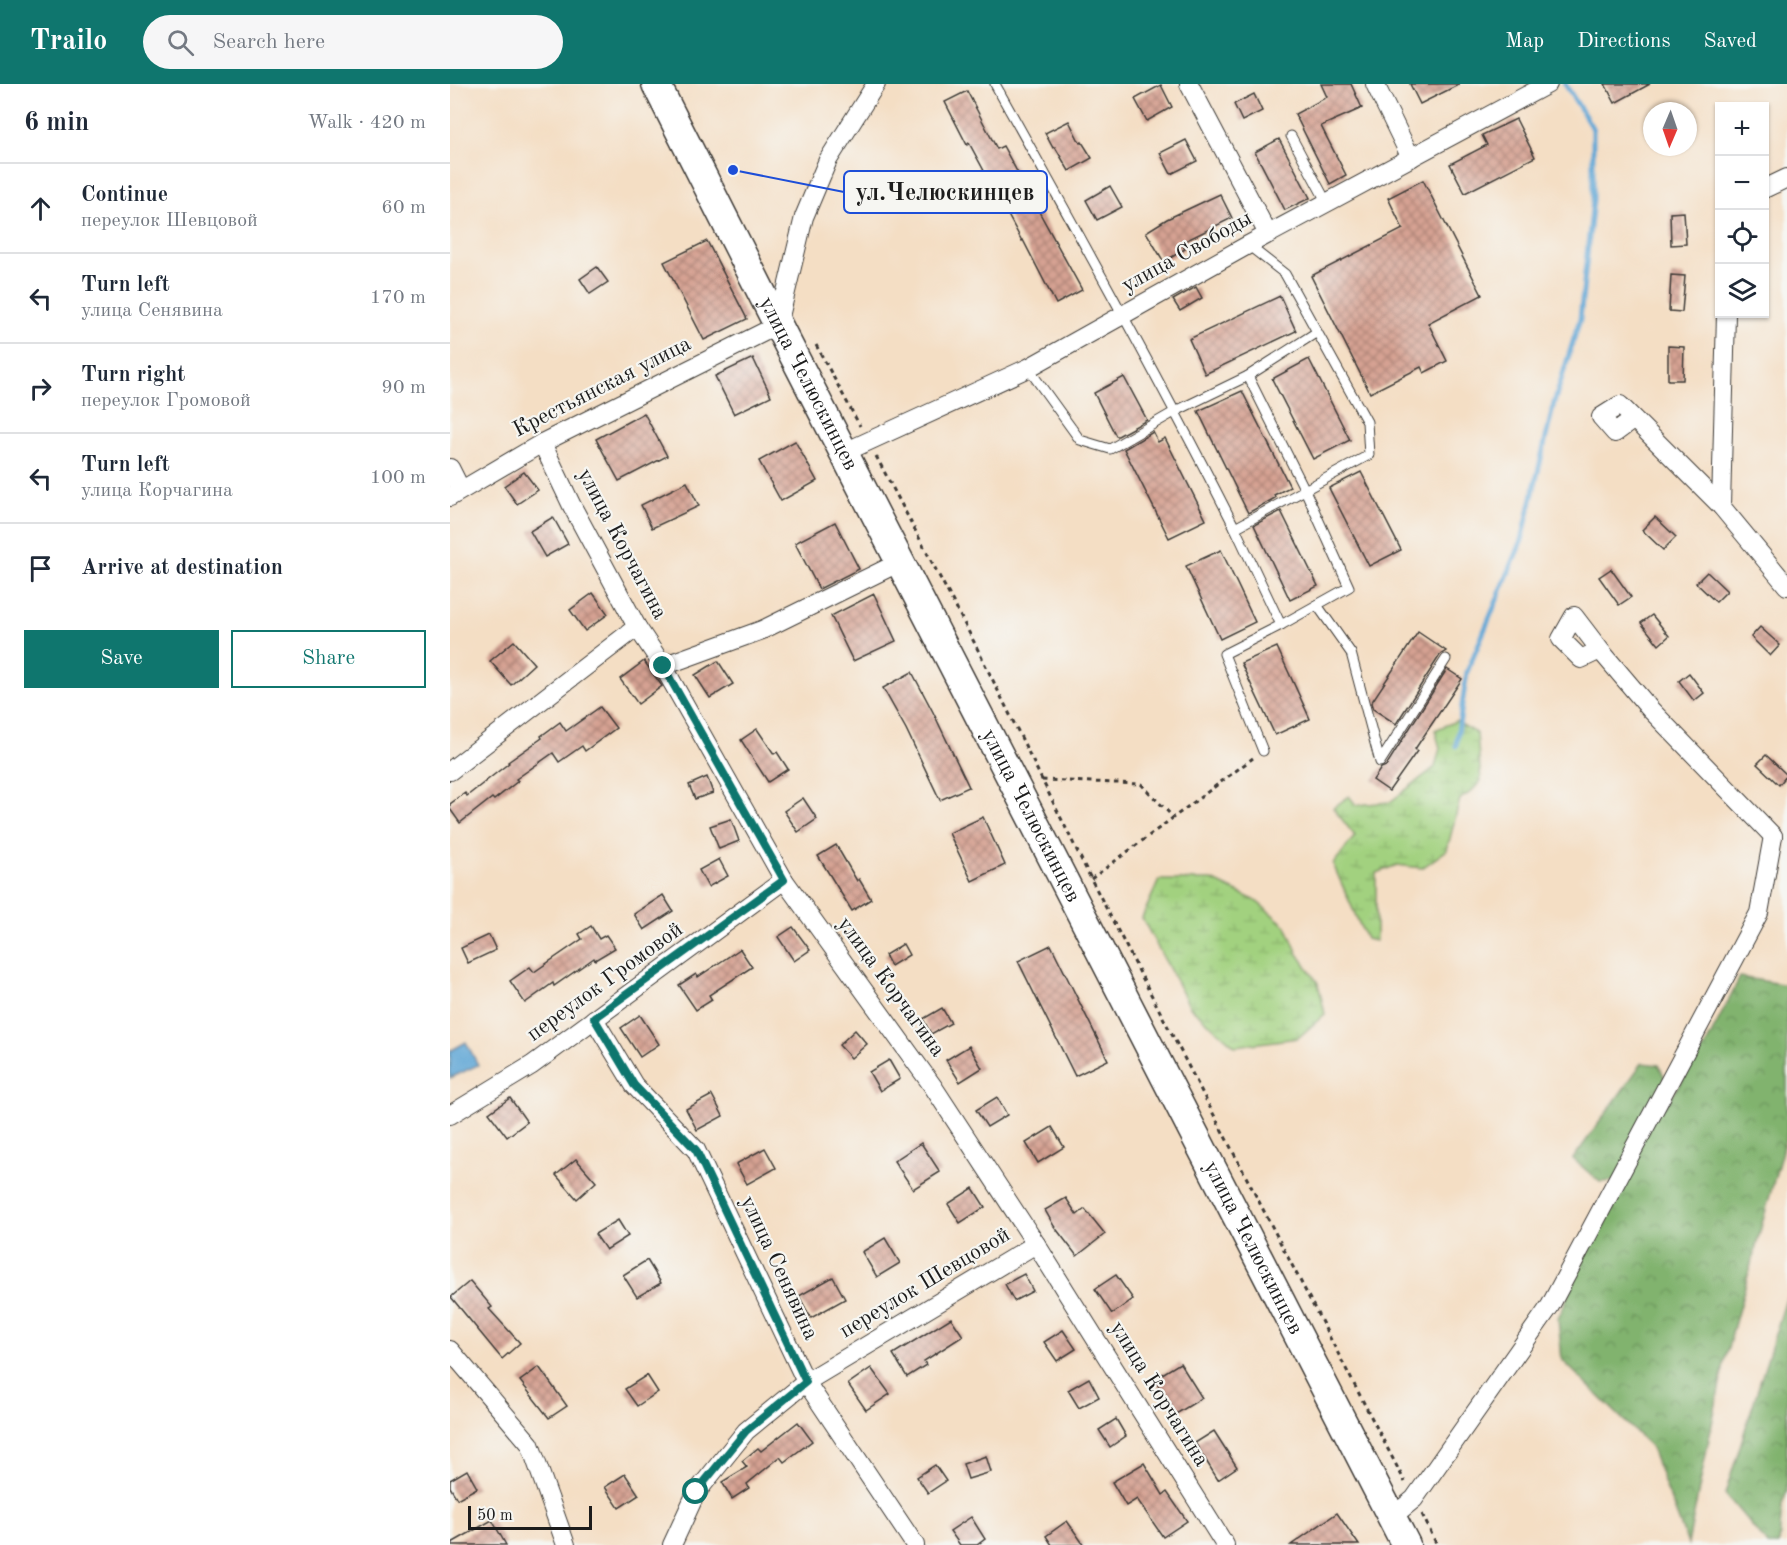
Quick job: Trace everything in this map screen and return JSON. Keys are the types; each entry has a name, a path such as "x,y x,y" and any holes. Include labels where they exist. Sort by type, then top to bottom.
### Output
{"main road":[{"name":"улица Челюскинцев","path":"656,84 778,325 857,447 900,562 1406,1545"}],"street":[{"path":"778,325 804,217 828,160 876,84"},
{"path":"1189,84 1268,234"},
{"path":"1375,84 1411,158"},
{"name":"улица Свободы","path":"857,447 1028,369 1268,234 1548,84"},
{"path":"1769,187 1787,178"},
{"path":"1721,506 1726,318"},
{"name":"Крестьянская улица","path":"456,494 542,443 778,325"},
{"path":"1634,419 1721,506 1786,583"},
{"name":"улица Корчагина","path":"542,443 572,506 637,627 663,666 784,880 932,1085 1036,1244 1226,1545"},
{"path":"450,468 456,494"},
{"path":"663,666 762,630 900,562"},
{"path":"450,771 637,627"},
{"path":"1392,1517 1414,1499 1550,1306 1759,913 1780,832 1650,709 1600,650"},
{"name":"переулок Громовой","path":"450,1115 532,1065 784,880"},
{"name":"улица Сенявина","path":"594,1018 634,1085 696,1150 806,1382 915,1545"},
{"name":"переулок Шевцовой","path":"672,1545 696,1492 746,1431 806,1382 1036,1244"},
{"path":"450,1350 530,1444 566,1545"}],"lane":[{"path":"995,84 1176,411 1281,626"},
{"path":"1291,136 1327,202"},
{"path":"1235,528 1369,455 1367,422 1285,274 1248,245"},
{"path":"1028,369 1080,440 1110,449 1176,411 1248,376 1317,332"},
{"path":"1248,376 1305,490 1349,587 1281,626 1224,654 1263,751"},
{"path":"1317,605 1350,653 1380,762 1446,659"}],"path":[{"path":"813,342 857,447 974,642 1091,879 1437,1545"},
{"path":"1091,879 1263,751"},
{"path":"1041,780 1141,784 1173,817"}],"green space":[{"path":"1456,721 1477,734 1481,781 1471,792 1460,799 1447,850 1422,868 1397,865 1376,873 1376,941 1366,939 1333,864 1355,836 1333,808 1349,796 1356,805 1390,802 1435,767 1440,748 1435,730"},
{"path":"1159,880 1212,880 1256,901 1286,926 1298,954 1318,983 1325,1014 1298,1038 1235,1046 1190,1007 1142,918"},
{"path":"1740,977 1787,985 1787,1133 1725,1359 1688,1544 1650,1446 1562,1360 1558,1319 1617,1181 1600,1182 1573,1159 1642,1063 1659,1065 1667,1083 1666,1105 1706,1045"},
{"path":"1787,1296 1787,1491 1782,1505 1779,1545 1768,1545 1725,1494"}],"water":[{"path":"466,1042 478,1065 450,1078 450,1051"}],"building":[{"path":"1321,84 1351,84 1362,108 1321,126 1346,175 1330,184 1295,114 1327,97"},
{"path":"1410,84 1460,84 1420,104"},
{"path":"1605,84 1650,84 1615,103"},
{"path":"1161,85 1172,107 1147,121 1135,99"},
{"path":"967,91 997,149 1003,146 1082,290 1056,304 1023,240 969,143 967,145 945,102"},
{"path":"1254,94 1262,111 1242,121 1234,104"},
{"path":"1516,119 1535,157 1465,193 1450,164 1487,145 1482,135"},
{"path":"1069,121 1080,143 1082,142 1092,158 1069,171 1045,133"},
{"path":"1279,139 1310,198 1285,210 1255,152"},
{"path":"1186,140 1197,161 1171,174 1160,153"},
{"path":"1423,180 1482,295 1428,323 1447,361 1424,373 1421,367 1370,393 1311,276 1403,229 1388,198"},
{"path":"1110,186 1122,207 1097,220 1086,200"},
{"path":"1220,194 1232,218 1181,243 1185,249 1164,262 1146,232 1167,219"},
{"path":"1684,212 1686,244 1671,245 1670,213"},
{"path":"707,241 747,319 704,340 664,262"},
{"path":"597,267 608,282 590,294 580,279"},
{"path":"1671,275 1685,276 1682,312 1669,311"},
{"path":"1196,287 1202,298 1180,311 1173,300"},
{"path":"1280,296 1296,331 1205,374 1189,339"},
{"path":"1668,346 1684,347 1683,380 1668,380"},
{"path":"753,358 771,396 734,414 715,376"},
{"path":"1309,359 1350,440 1313,459 1272,379"},
{"path":"1124,377 1147,420 1116,436 1094,393"},
{"path":"1242,391 1290,487 1248,513 1198,411"},
{"path":"644,413 667,456 619,481 596,439"},
{"path":"1153,432 1158,442 1165,438 1206,520 1169,538 1124,449"},
{"path":"795,441 817,481 781,501 759,461"},
{"path":"524,472 538,490 517,504 504,486"},
{"path":"1361,472 1401,550 1369,566 1329,488"},
{"path":"687,482 699,506 652,528 641,505"},
{"path":"1281,511 1318,586 1290,600 1254,525"},
{"path":"553,517 568,544 545,557 530,531"},
{"path":"1655,517 1676,537 1663,550 1642,530"},
{"path":"835,522 859,569 819,589 795,543"},
{"path":"1221,550 1255,622 1220,639 1186,566"},
{"path":"1611,569 1631,597 1619,605 1599,577"},
{"path":"1707,572 1727,591 1716,602 1696,583"},
{"path":"593,593 608,614 585,631 570,610"},
{"path":"874,594 896,641 853,661 831,616"},
{"path":"1652,615 1669,636 1659,645 1641,623"},
{"path":"1760,627 1780,645 1770,656 1751,637"},
{"path":"1418,632 1446,651 1440,655 1396,724 1373,709 1371,703"},
{"path":"514,641 534,664 511,685 490,661"},
{"path":"1277,647 1310,719 1275,735 1241,663"},
{"path":"644,661 662,686 638,704 620,679"},
{"path":"718,661 733,684 710,698 695,675"},
{"path":"1447,669 1462,679 1389,791 1373,780 1381,768 1386,766"},
{"path":"912,672 969,787 940,800 906,729 883,688"},
{"path":"1689,673 1704,693 1694,701 1679,681"},
{"path":"600,707 616,728 585,751 582,746 559,762 553,753 516,779 518,781 494,800 492,798 460,823 450,809 450,804 465,793 467,796 560,722 566,731"},
{"path":"757,729 774,754 777,752 788,769 768,782 741,740"},
{"path":"1766,755 1787,775 1779,785 1757,764"},
{"path":"707,777 713,793 695,799 689,785"},
{"path":"803,798 817,819 798,832 784,811"},
{"path":"983,817 1005,865 972,881 949,833"},
{"path":"731,819 739,841 719,849 710,826"},
{"path":"836,845 857,881 859,879 871,899 852,911 818,856"},
{"path":"719,859 728,876 708,887 699,870"},
{"path":"663,895 673,911 644,930 634,914"},
{"path":"591,926 599,939 606,935 615,948 595,960 594,958 554,986 553,983 525,1003 510,981 530,967 534,972 582,939 579,934"},
{"path":"793,927 810,950 794,961 778,937"},
{"path":"489,935 496,950 468,963 461,948"},
{"path":"903,944 909,955 891,966 885,955"},
{"path":"1051,945 1108,1060 1075,1076 1018,961"},
{"path":"740,949 752,967 709,995 712,1000 696,1010 679,985 696,974 698,977"},
{"path":"942,1008 951,1023 931,1034 923,1019"},
{"path":"640,1015 659,1044 640,1057 621,1028"},
{"path":"855,1030 867,1044 851,1058 839,1045"},
{"path":"969,1046 982,1068 960,1082 946,1060"},
{"path":"889,1060 900,1079 880,1091 869,1072"},
{"path":"712,1095 723,1116 697,1130 686,1109"},
{"path":"997,1097 1007,1115 987,1127 976,1110"},
{"path":"510,1098 527,1122 507,1137 489,1113"},
{"path":"1052,1127 1064,1147 1038,1163 1026,1143"},
{"path":"921,1143 940,1172 913,1189 894,1161"},
{"path":"765,1148 776,1168 747,1184 736,1164"},
{"path":"576,1159 596,1182 577,1199 556,1175"},
{"path":"973,1188 985,1207 960,1223 948,1204"},
{"path":"1066,1198 1077,1215 1085,1209 1105,1234 1077,1256 1045,1210"},
{"path":"618,1220 628,1236 606,1250 595,1234"},
{"path":"885,1238 900,1263 877,1277 862,1252"},
{"path":"647,1260 661,1283 637,1297 623,1275"},
{"path":"1024,1274 1033,1291 1014,1301 1005,1284"},
{"path":"1116,1275 1133,1299 1112,1314 1095,1289"},
{"path":"833,1277 845,1299 811,1318 799,1296"},
{"path":"470,1281 492,1307 489,1309 520,1343 502,1359 451,1297"},
{"path":"951,1318 963,1336 924,1361 926,1365 907,1377 893,1354"},
{"path":"1063,1330 1076,1349 1057,1361 1044,1342"},
{"path":"1180,1363 1202,1398 1176,1414 1154,1379"},
{"path":"539,1367 567,1406 549,1418 520,1381"},
{"path":"871,1368 890,1394 866,1410 848,1384"},
{"path":"647,1375 658,1392 637,1406 625,1389"},
{"path":"1089,1378 1099,1397 1079,1408 1068,1390"},
{"path":"1116,1419 1126,1436 1110,1447 1099,1430"},
{"path":"798,1422 812,1441 784,1462 780,1457 747,1484 749,1488 732,1499 722,1482 747,1467 742,1461 758,1448 761,1451"},
{"path":"1214,1431 1237,1467 1218,1480 1195,1443"},
{"path":"986,1456 991,1472 968,1479 963,1464"},
{"path":"1144,1463 1163,1495 1167,1492 1187,1521 1163,1537 1137,1499 1126,1506 1112,1482"},
{"path":"935,1465 946,1481 928,1493 917,1477"},
{"path":"467,1470 477,1488 457,1499 450,1487 450,1480"},
{"path":"625,1474 639,1495 619,1508 605,1487"},
{"path":"1337,1513 1359,1545 1291,1545"},
{"path":"971,1517 985,1539 977,1545 960,1545 950,1531"},
{"path":"492,1520 506,1545 450,1545 450,1544"},
{"path":"1067,1521 1084,1545 1052,1545 1046,1536"}],"waterway":[{"path":"1456,746 1467,672 1522,540 1554,403 1580,319 1593,200 1593,129 1565,84"}],"place":[{"name":"ул.Челюскинцев","path":"733,170"}],"route":[{"path":"663,666 784,880 594,1018 634,1085 696,1150 806,1382 746,1431 696,1492"}]}
